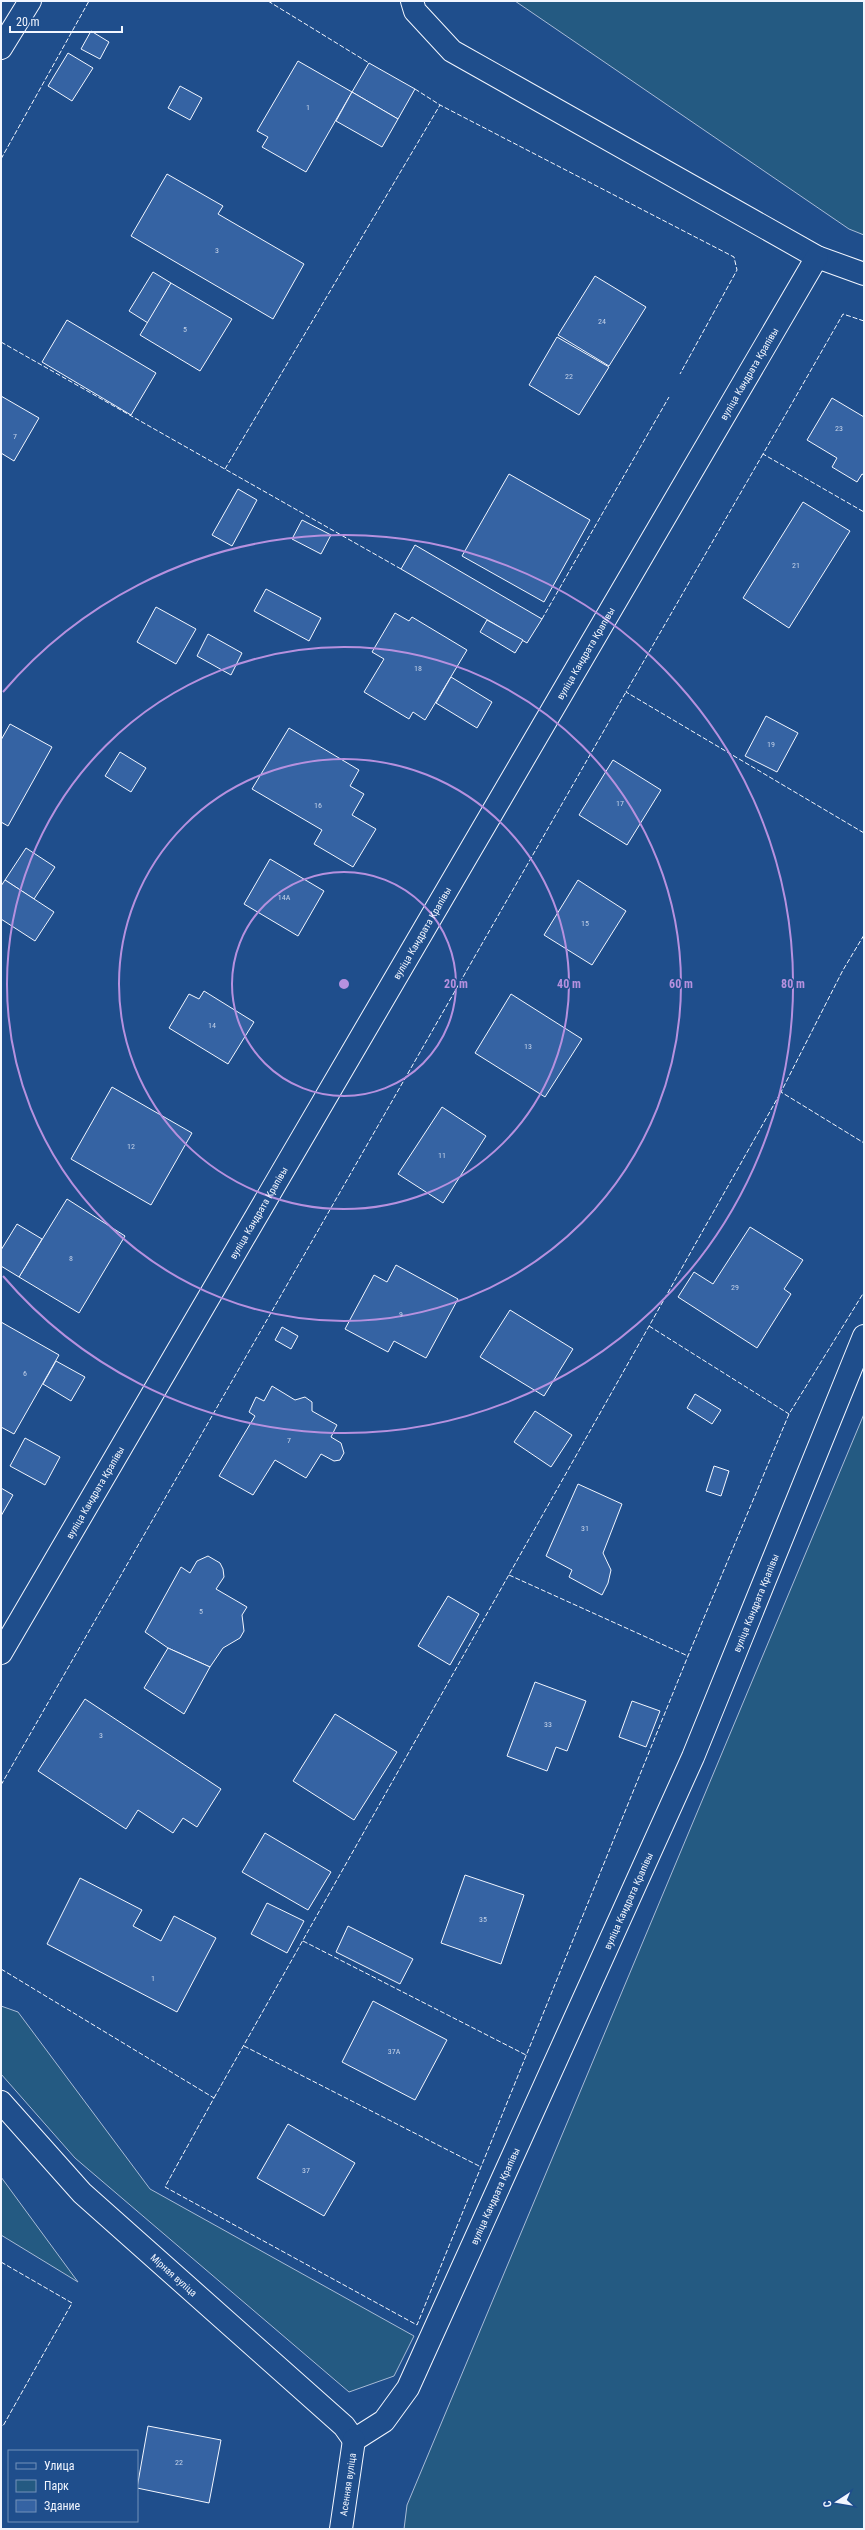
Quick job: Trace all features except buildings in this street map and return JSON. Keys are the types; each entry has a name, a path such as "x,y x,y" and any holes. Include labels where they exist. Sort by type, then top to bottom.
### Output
{"street":[{"path":"1,48 30,1"},
{"path":"412,1 415,11 452,51 817,257 864,274"},
{"name":"вуліца Кандрата Крапівы","path":"1,1653 817,257"},
{"name":"вуліца Кандрата Крапівы","path":"354,2440 384,2421 408,2388 693,1756 864,1336"},
{"name":"Мірная вуліца","path":"1,2102 82,2193 344,2426 354,2440"},
{"name":"Асенняя вуліца","path":"341,2529 354,2440"}],"green space":[{"path":"515,1 864,1 864,235 849,229"},
{"path":"864,1414 864,2529 404,2529 407,2505"},
{"path":"1,2006 18,2012 150,2189 414,2336 394,2376 349,2392 75,2158 1,2074"},
{"path":"1,2177 78,2282 1,2235"}],"fence":[{"path":"1,159 89,1"},
{"path":"268,1 369,63"},
{"path":"415,89 440,105 734,257 737,270 680,374"},
{"path":"225,469 440,105"},
{"path":"864,321 843,314 763,454 864,512"},
{"path":"1,342 401,569"},
{"path":"542,619 669,397"},
{"path":"763,454 626,692 864,833"},
{"path":"1,1785 626,692"},
{"path":"864,935 843,970 781,1092 864,1143"},
{"path":"214,2098 781,1092"},
{"path":"1,1969 214,2098 165,2187 417,2325 688,1656 789,1414 864,1292"},
{"path":"649,1326 789,1414"},
{"path":"509,1575 688,1656"},
{"path":"303,1941 526,2055"},
{"path":"244,2046 481,2167"},
{"path":"1,2262 72,2303 3,2426 1,2424"}]}
